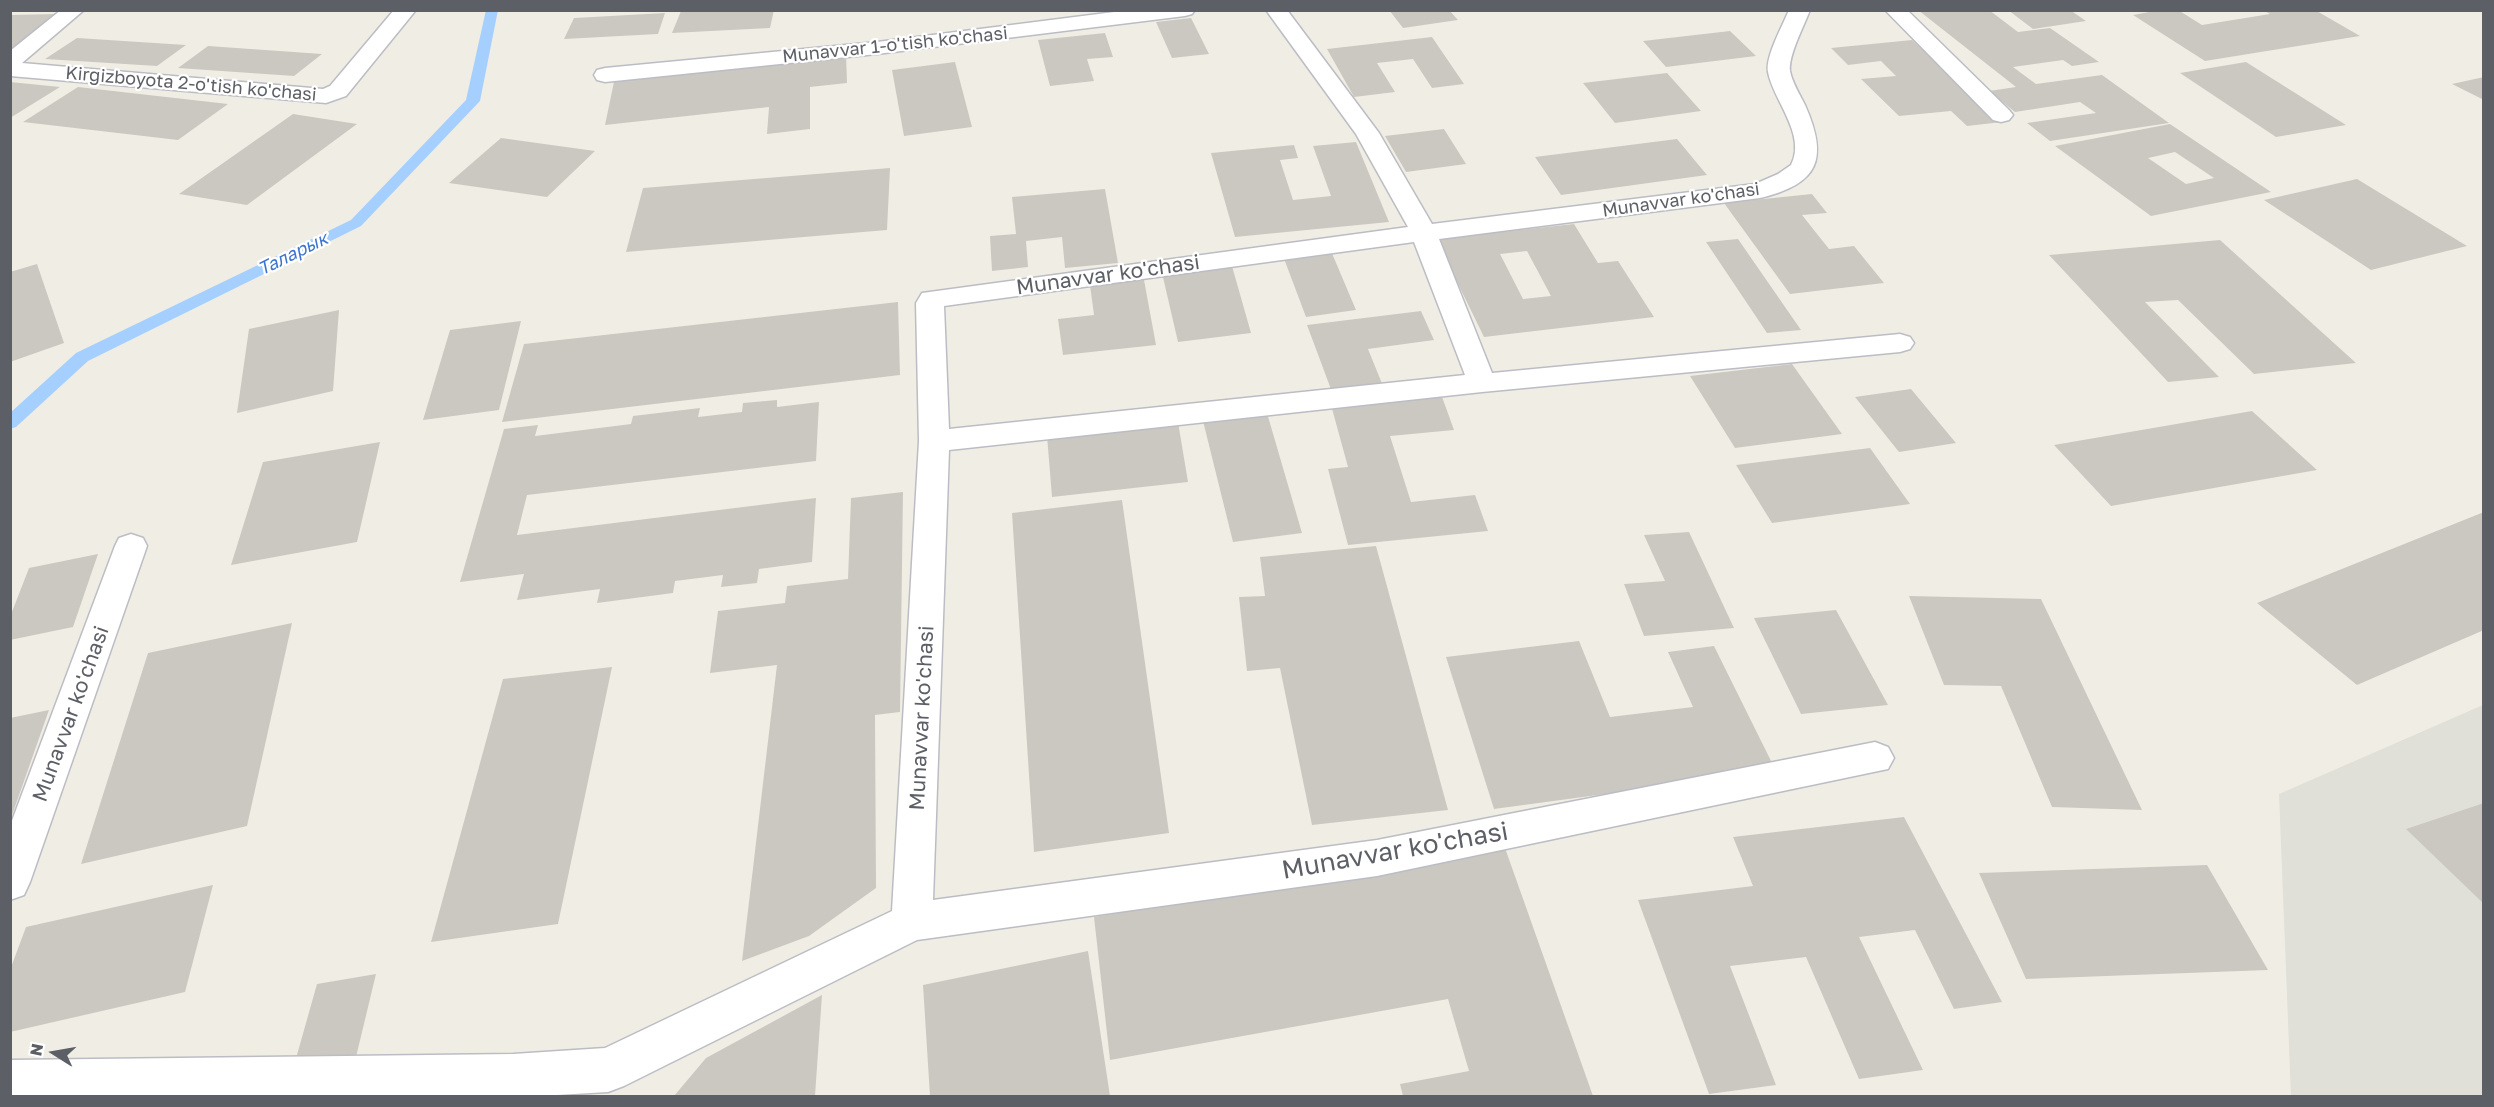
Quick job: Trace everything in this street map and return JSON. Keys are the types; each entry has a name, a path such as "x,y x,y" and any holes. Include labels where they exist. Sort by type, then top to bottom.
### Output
{"street":[{"path":"10,62 74,10"},
{"name":"Kirgizboyota 2-o'tish ko'chasi","path":"10,69 326,96 338,91 406,10"},
{"name":"Munavvar 1-o'tish ko'chasi","path":"605,75 877,48 1185,10"},
{"path":"1276,10 1367,133 1424,232 1482,383"},
{"name":"Munavvar ko'chasi","path":"912,922 934,441 930,303 932,299 1424,232 1760,191 1801,169 1808,153 1806,139 1779,73 1779,62 1800,10"},
{"path":"1895,10 2001,115"},
{"path":"934,441 1482,383 1900,343"},
{"name":"Munavvar ko'chasi","path":"10,882 131,546"},
{"name":"Munavvar ko'chasi","path":"10,1082 513,1076 606,1083 912,922 1377,858 1875,758"}],"shaded area":[{"path":"2483,705 2483,1096 2291,1096 2279,794"}],"building":[{"path":"774,10 770,28 672,33 681,11"},
{"path":"1389,10 1449,10 1458,20 1403,28"},
{"path":"1918,10 1989,10 2018,32 2050,28 2099,62 2072,66 2063,60 2013,67 2036,84 2102,75 2169,123 2050,141 2027,123 2096,113 2080,102 2015,112 1989,91 2016,87"},
{"path":"2008,10 2070,10 2086,21 2033,29"},
{"path":"2160,10 2178,10 2202,25 2270,14 2263,10 2315,10 2360,36 2205,61 2133,15"},
{"path":"665,13 658,34 564,39 574,18"},
{"path":"58,14 19,48 10,48 10,15"},
{"path":"1191,18 1209,54 1172,58 1156,22"},
{"path":"1730,31 1756,56 1666,67 1643,41"},
{"path":"1105,33 1113,57 1087,59 1094,81 1050,86 1038,40"},
{"path":"1432,37 1464,84 1432,88 1413,59 1377,63 1395,92 1354,97 1327,49"},
{"path":"77,38 186,45 157,66 45,59"},
{"path":"1912,40 2002,122 1967,126 1951,111 1899,116 1861,79 1896,76 1881,61 1848,65 1831,48"},
{"path":"208,46 322,54 294,76 178,68"},
{"path":"846,53 847,83 810,87 810,129 767,134 769,107 605,125 615,77"},
{"path":"955,62 972,127 904,136 892,70"},
{"path":"2246,62 2346,125 2276,137 2180,73"},
{"path":"1667,73 1701,111 1615,123 1583,83"},
{"path":"2484,77 2484,100 2452,84"},
{"path":"10,82 60,87 10,118"},
{"path":"78,87 228,104 178,140 23,122"},
{"path":"293,114 357,124 247,205 179,194"},
{"path":"2170,124 2271,192 2151,216 2055,146","holes":["2175,152 2214,178 2186,184 2148,158"]},
{"path":"1444,129 1466,164 1406,172 1385,136"},
{"path":"501,138 595,151 547,197 449,183"},
{"path":"1677,139 1707,175 1561,195 1535,157"},
{"path":"1356,142 1389,222 1235,237 1211,153 1294,145 1298,158 1280,160 1293,200 1331,196 1313,146"},
{"path":"890,168 887,230 626,252 643,188"},
{"path":"2357,179 2467,246 2371,270 2264,200"},
{"path":"1105,189 1118,263 1065,268 1062,237 1026,241 1028,267 992,271 990,236 1016,234 1012,197"},
{"path":"1812,194 1827,213 1802,215 1829,249 1854,246 1884,283 1790,294 1724,203"},
{"path":"1574,224 1598,263 1618,261 1654,317 1484,337 1436,239","holes":["1527,251 1551,296 1523,299 1500,254"]},
{"path":"1738,239 1801,330 1767,333 1706,242"},
{"path":"2220,240 2356,363 2254,374 2178,300 2145,302 2219,377 2168,382 2049,255"},
{"path":"1331,251 1356,310 1306,317 1283,256"},
{"path":"37,264 64,343 10,362 10,272"},
{"path":"1232,266 1251,333 1178,342 1162,273"},
{"path":"1144,280 1156,345 1063,355 1058,319 1094,315 1090,285"},
{"path":"898,302 900,375 502,422 524,344"},
{"path":"339,310 333,391 237,413 249,329"},
{"path":"1421,311 1434,340 1368,349 1383,386 1332,392 1307,325"},
{"path":"521,321 499,410 423,420 450,330"},
{"path":"1792,364 1842,434 1735,448 1690,376"},
{"path":"1911,389 1956,443 1899,452 1855,397"},
{"path":"1441,394 1454,430 1390,436 1411,502 1475,495 1488,531 1348,545 1328,469 1348,467 1331,405"},
{"path":"777,400 777,407 819,402 816,461 527,495 517,535 816,498 812,562 759,569 757,583 721,587 723,575 675,581 673,593 597,603 600,589 517,600 524,574 460,582 504,429 538,425 535,436 631,424 633,416 700,408 698,417 742,412 743,403"},
{"path":"2252,411 2317,470 2111,506 2054,445"},
{"path":"1267,413 1302,533 1233,542 1203,421"},
{"path":"1178,422 1188,482 1052,497 1047,436"},
{"path":"380,442 357,542 231,565 263,462"},
{"path":"1870,448 1910,504 1772,523 1736,465"},
{"path":"903,492 900,712 875,715 876,888 809,936 742,961 777,665 710,673 718,611 785,603 787,586 848,579 851,498"},
{"path":"1122,500 1169,833 1034,852 1012,513"},
{"path":"2484,512 2484,630 2357,685 2257,603"},
{"path":"1689,532 1734,628 1644,636 1624,584 1665,581 1644,535"},
{"path":"1376,546 1448,810 1312,825 1280,668 1247,671 1239,597 1265,596 1260,557"},
{"path":"98,554 73,627 10,640 10,617 29,568"},
{"path":"1909,596 2041,599 2142,810 2052,807 2001,686 1944,685"},
{"path":"1836,610 1888,705 1801,714 1754,618"},
{"path":"292,623 247,826 81,864 148,653"},
{"path":"1579,641 1610,717 1693,707 1668,652 1714,646 1776,771 1494,809 1446,657"},
{"path":"612,667 558,924 431,942 503,679"},
{"path":"49,710 11,818 10,818 10,718"},
{"path":"2484,803 2484,904 2406,829"},
{"path":"1904,817 2002,1002 1954,1009 1915,930 1859,937 1923,1070 1859,1079 1806,957 1730,966 1776,1085 1709,1094 1638,900 1753,886 1733,837"},
{"path":"1505,848 1593,1096 1403,1096 1400,1084 1469,1071 1448,999 1110,1060 1094,917"},
{"path":"2207,865 2268,970 2026,979 1979,873"},
{"path":"213,885 185,992 10,1032 10,970 26,927"},
{"path":"1088,951 1110,1096 930,1096 923,985"},
{"path":"376,974 356,1057 293,1069 317,984"},
{"path":"822,995 815,1096 674,1096 706,1058"}],"waterway":[{"name":"Таларык","path":"10,423 82,357 356,223 473,101 492,10"}]}
